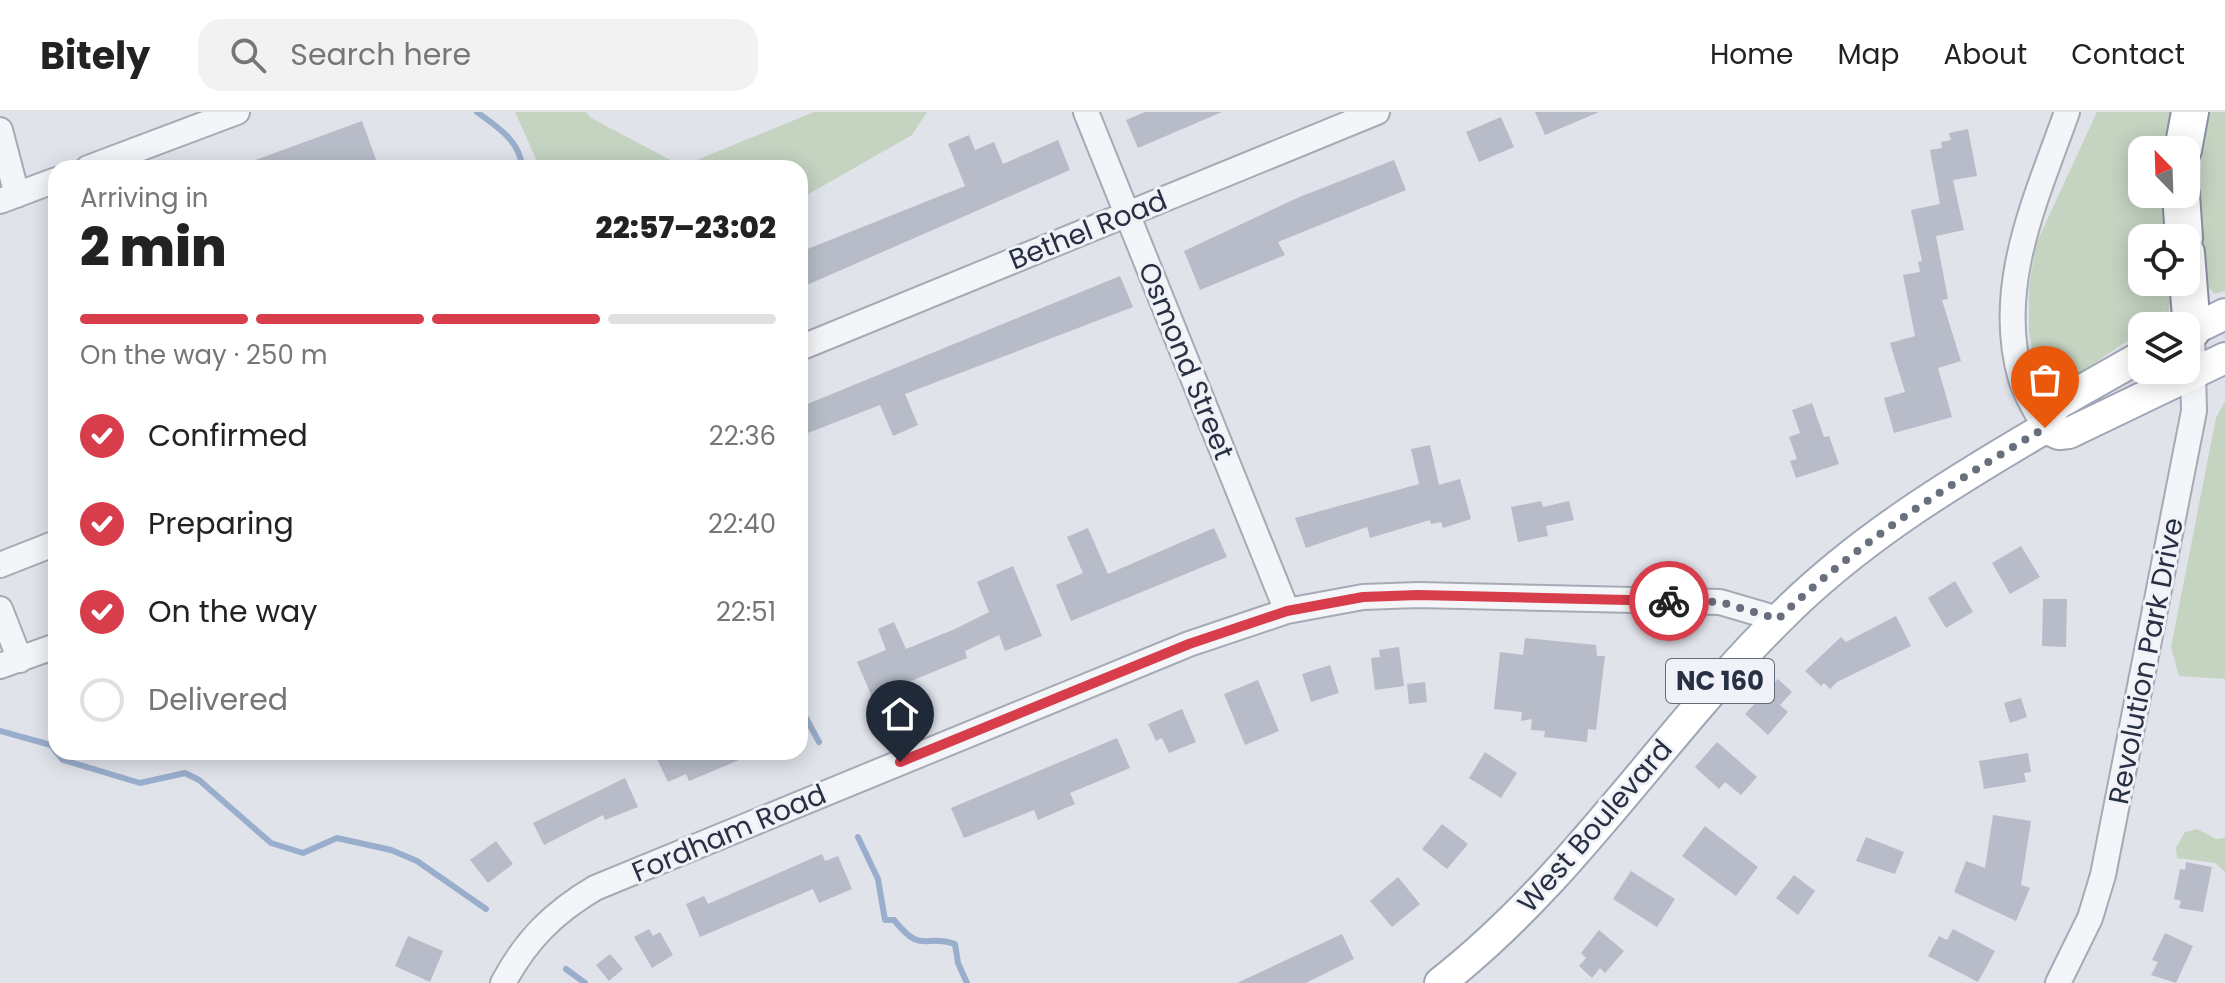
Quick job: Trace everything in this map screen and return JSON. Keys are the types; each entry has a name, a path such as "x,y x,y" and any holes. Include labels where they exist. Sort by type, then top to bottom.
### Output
{"highway":[{"path":"2186,136 2190,112"}],"main road":[{"path":"2200,326 2225,314"},
{"name":"West Boulevard","path":"2200,369 2225,358"},
{"name":"West Boulevard","path":"1440,983 1532,902 1698,706 1778,619 1822,579 1912,511 2045,428 2054,407 2128,364"},
{"name":"West Boulevard","path":"2045,428 2059,434 2069,433 2169,384"}],"street":[{"path":"109,160 237,112"},
{"name":"Osmond Street","path":"1086,112 1287,611"},
{"name":"Bethel Road","path":"808,345 1377,112"},
{"path":"2045,428 2019,372 2013,308 2014,272 2024,233 2067,112"},
{"path":"0,130 9,198 48,183"},
{"name":"Revolution Park Drive","path":"2058,983 2090,918 2103,875 2194,411 2194,384"},
{"path":"0,565 48,546"},
{"name":"Fordham Road","path":"503,983 519,954 540,927 566,905 595,888 1189,644 1287,611 1363,597 1418,595 1720,602 1778,619"},
{"path":"0,609 10,663 48,649"}],"green space":[{"path":"515,112 586,112 591,118 671,160 536,160"},
{"path":"814,112 927,112 912,135 808,194 808,160 697,160"},
{"path":"2097,112 2177,112 2173,136 2128,136 2128,208 2168,208 2169,224 2128,224 2128,296 2171,296 2168,312 2128,312 2128,341 2080,373 2057,383 2044,374 2038,375 2029,332 2029,287 2036,244"},
{"path":"2209,112 2225,112 2225,291 2214,294 2208,286 2201,199 2202,155"},
{"path":"2225,401 2225,679 2179,676 2171,647 2216,418"},
{"path":"2197,829 2216,839 2225,838 2225,872 2215,863 2177,858 2176,848 2185,832"}],"building":[{"path":"1145,112 1222,112 1138,148 1126,120"},
{"path":"1535,112 1599,112 1545,135"},
{"path":"1501,117 1514,147 1479,162 1466,132"},
{"path":"362,121 376,160 255,160"},
{"path":"1968,129 1977,176 1953,180 1964,230 1936,236 1948,299 1942,300 1961,361 1938,368 1952,417 1894,433 1884,398 1905,392 1890,343 1915,336 1903,275 1920,272 1918,262 1922,261 1911,210 1940,204 1930,150 1942,148 1941,142 1951,140 1949,133"},
{"path":"969,135 975,150 994,142 1003,164 1058,140 1070,170 808,285 808,249 965,186 948,144"},
{"path":"1394,160 1406,190 1278,242 1285,255 1200,290 1184,251 1297,198"},
{"path":"1120,276 1133,307 905,394 918,425 893,436 880,405 808,433 808,404"},
{"path":"1812,403 1824,437 1829,436 1839,464 1796,478 1790,461 1797,459 1789,437 1800,433 1792,410"},
{"path":"1430,445 1439,485 1460,479 1471,519 1443,528 1441,522 1431,524 1430,520 1370,538 1367,527 1306,548 1295,518 1419,484 1411,449"},
{"path":"1541,501 1543,507 1569,501 1574,520 1546,526 1548,536 1518,542 1511,507"},
{"path":"1088,528 1108,574 1214,528 1227,557 1071,621 1056,585 1083,573 1067,537"},
{"path":"2021,546 2040,577 2010,594 1992,563"},
{"path":"1013,566 1042,636 1005,651 999,635 965,651 967,658 872,697 857,662 886,650 878,629 894,622 906,649 955,629 989,612 977,582"},
{"path":"1955,581 1973,612 1946,628 1928,598"},
{"path":"2043,599 2067,599 2066,647 2042,646"},
{"path":"1896,616 1911,646 1837,682 1830,689 1824,683 1821,686 1805,671 1841,637 1846,642"},
{"path":"1525,638 1596,645 1597,656 1605,656 1596,730 1588,729 1587,742 1544,737 1545,731 1531,730 1532,719 1521,721 1522,712 1494,709 1500,652 1523,655"},
{"path":"1399,647 1404,686 1375,690 1371,658 1380,657 1379,650"},
{"path":"1330,665 1339,693 1311,702 1302,674"},
{"path":"1778,679 1792,692 1780,705 1788,712 1768,735 1745,714"},
{"path":"1258,680 1279,731 1245,745 1224,694"},
{"path":"1425,682 1427,702 1409,704 1407,684"},
{"path":"2021,698 2027,717 2010,723 2004,703"},
{"path":"1182,709 1196,742 1169,753 1162,738 1156,741 1148,724"},
{"path":"1117,738 1130,768 1070,793 1075,804 1038,820 1034,810 964,838 951,808"},
{"path":"1717,742 1757,777 1741,795 1725,782 1719,789 1695,767"},
{"path":"1485,752 1517,773 1501,798 1469,778"},
{"path":"2028,753 2031,772 2024,773 2026,782 1984,789 1979,761"},
{"path":"657,760 739,760 689,781 686,774 668,782"},
{"path":"625,778 638,807 605,820 603,815 544,845 533,823"},
{"path":"1993,815 2031,821 2021,885 2030,888 2016,921 1954,892 1966,861 1985,868"},
{"path":"1442,824 1468,844 1447,869 1422,849"},
{"path":"1705,826 1758,867 1736,896 1682,856"},
{"path":"1866,837 1904,852 1895,874 1856,861"},
{"path":"496,841 513,864 488,883 470,860"},
{"path":"822,854 825,861 838,856 852,889 819,903 813,889 700,937 686,904 704,896 708,904"},
{"path":"2186,862 2212,867 2203,912 2179,908 2181,901 2174,899 2180,869 2185,870"},
{"path":"1631,871 1675,899 1657,927 1613,899"},
{"path":"1794,875 1815,891 1798,915 1776,898"},
{"path":"1398,877 1420,904 1392,927 1370,901"},
{"path":"649,929 653,936 660,932 673,955 652,968 634,937"},
{"path":"1953,929 1995,951 1978,982 1928,956 1939,936 1947,940"},
{"path":"1599,930 1624,951 1605,973 1600,968 1592,978 1579,966 1586,958 1581,953"},
{"path":"2165,933 2193,946 2176,983 2151,975 2158,962 2152,960"},
{"path":"1342,934 1354,959 1306,983 1237,983"},
{"path":"408,936 443,951 430,982 395,966"},
{"path":"610,954 623,969 609,981 596,965"}],"waterway":[{"path":"477,112 512,142 521,160"},
{"path":"808,722 819,742"},
{"path":"0,731 48,744"},
{"path":"63,760 140,783 185,773 199,780 271,843 303,853 337,838 391,850 417,861 486,909"},
{"path":"858,837 878,879 885,920 894,920 918,941 955,944 958,963 967,983"},
{"path":"566,969 585,983"}],"way so far":[{"path":"1669,601 1720,602 1778,619 1848,558 1912,511 2045,428"}],"route":[{"path":"900,762 1189,644 1287,611 1363,597 1418,595 1669,601"}]}
